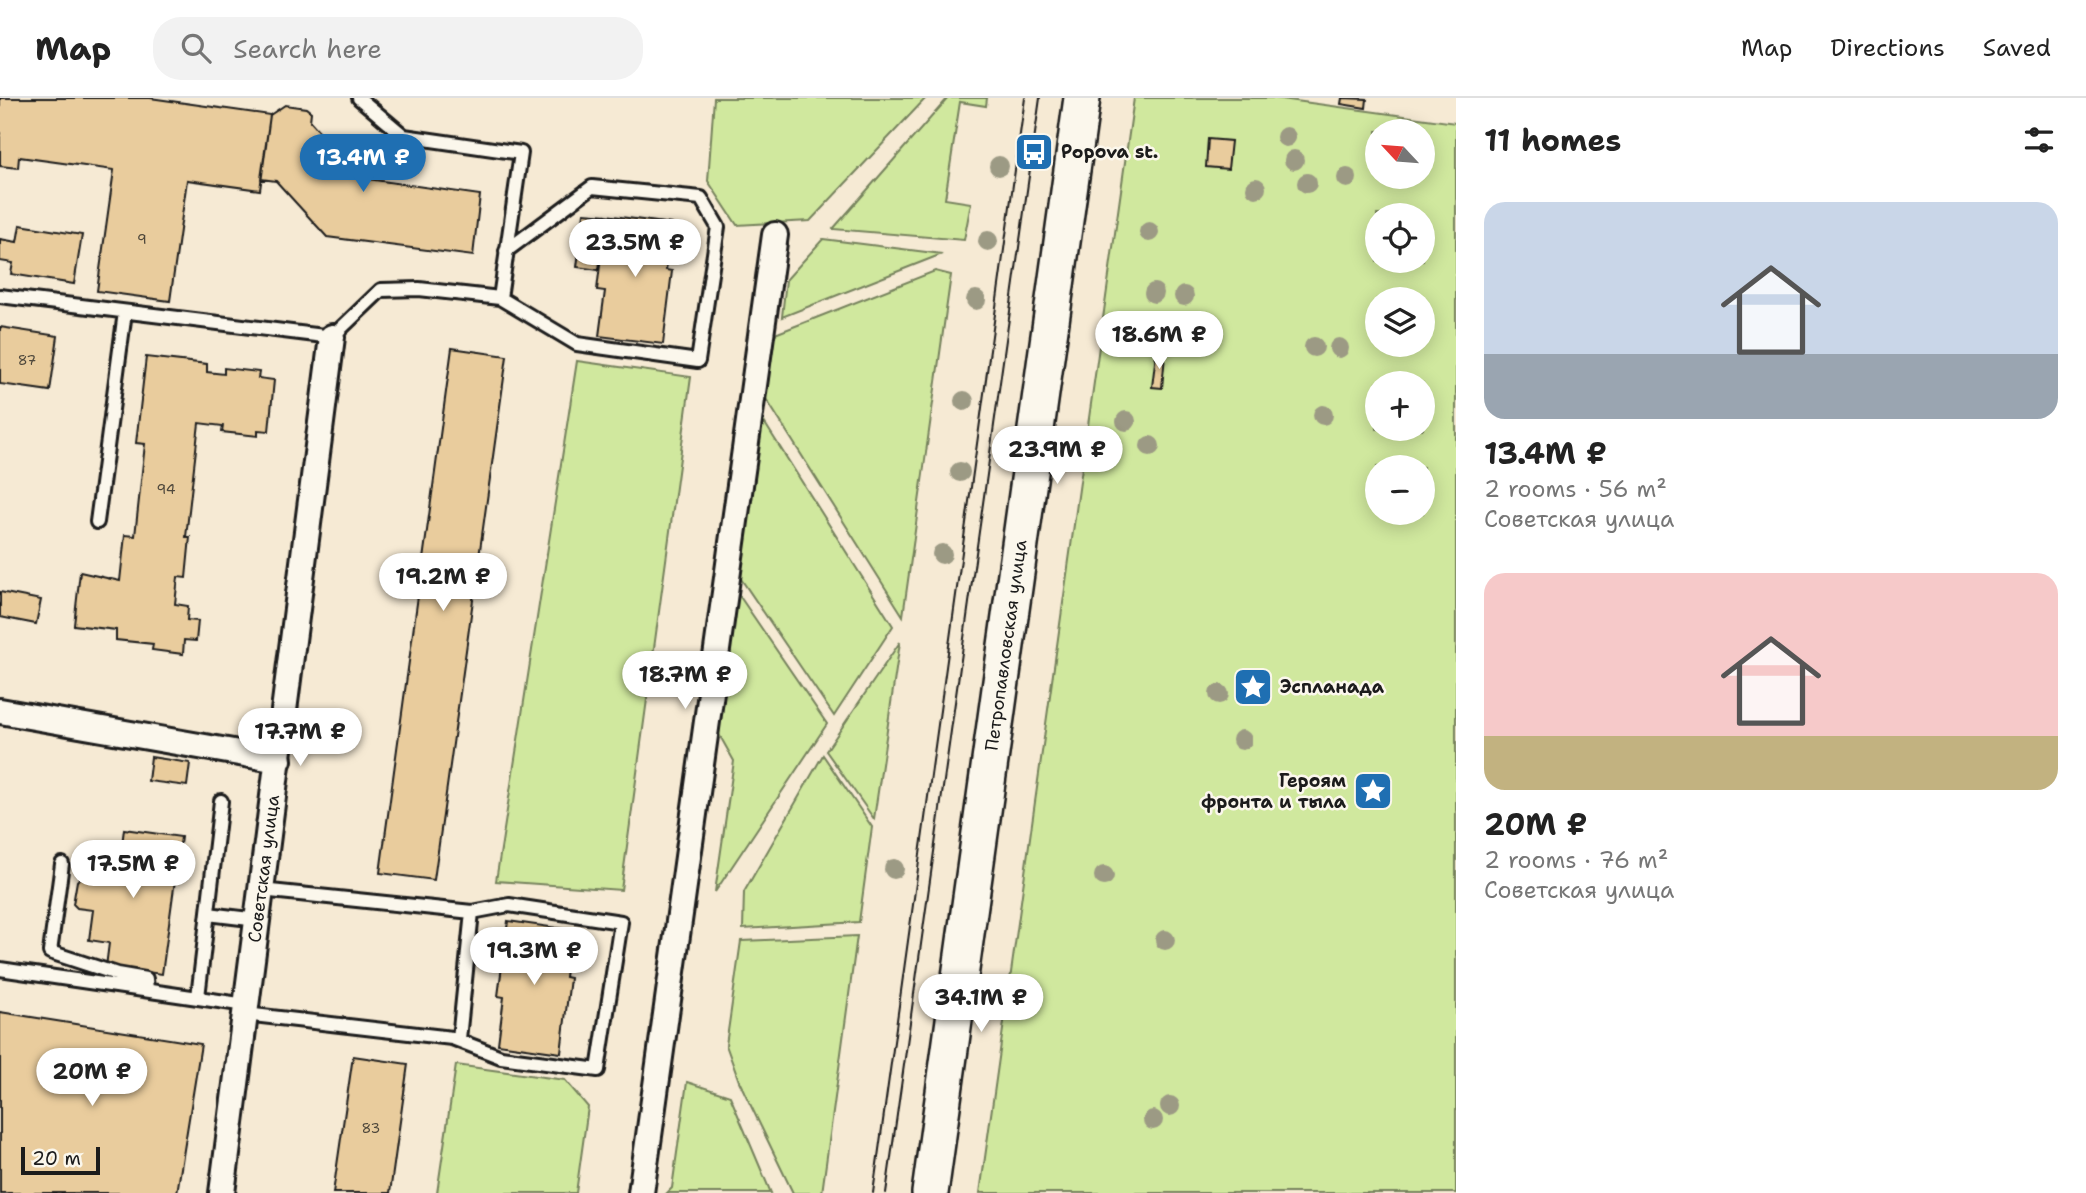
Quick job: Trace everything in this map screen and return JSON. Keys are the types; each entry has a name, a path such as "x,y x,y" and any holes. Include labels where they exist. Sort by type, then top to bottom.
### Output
{"main road":[{"name":"Петропавловская улица","path":"930,1193 978,867 1082,98"}],"street":[{"path":"641,1193 775,235"},
{"name":"Советская улица","path":"222,1193 332,337"},
{"path":"0,711 279,760"}],"lane":[{"path":"359,98 404,136 522,153 500,298"},
{"path":"0,296 332,337 382,290 419,289 500,298 577,344 698,361 718,227 701,198 592,187 506,251"},
{"path":"97,522 125,312"},
{"path":"198,997 220,801"},
{"path":"62,864 50,952 117,974 146,979 147,989"},
{"path":"0,969 198,997 246,1009 459,1039 501,1057 598,1070 621,922 509,905 472,912 261,890"},
{"path":"459,1039 472,912"},
{"path":"208,914 258,920"}],"green space":[{"path":"714,98 926,98 810,221 737,225 708,181"},
{"path":"948,98 987,98 986,106 960,102 945,199 971,203 964,240 833,229"},
{"name":"Эспланада","path":"1134,98 1274,98 1427,119 1365,119 1365,189 1435,189 1435,120 1456,123 1456,1193 980,1193"},
{"path":"823,239 942,254 782,317 786,280"},
{"path":"935,271 951,275 903,616 763,394 770,336"},
{"path":"577,361 691,377 621,890 496,881"},
{"path":"759,414 893,626 834,716 737,573"},
{"path":"734,588 827,724 715,892 734,761 716,729"},
{"path":"900,642 874,819 826,751"},
{"path":"823,755 872,827 859,922 743,929 744,892"},
{"path":"857,936 822,1193 793,1193 739,1081 726,1045 741,941"},
{"path":"456,1065 565,1080 588,1107 576,1193 437,1193"},
{"path":"687,1082 730,1096 771,1193 667,1193 672,1188"}],"building":[{"path":"0,98 150,98 270,115 260,190 187,180 170,301 97,291 114,170 19,157 18,168 0,166"},
{"path":"1342,98 1367,99 1366,108 1341,104"},
{"path":"285,105 306,108 311,112 310,121 361,178 480,195 473,256 327,237 276,181 261,179 270,115"},
{"path":"1208,139 1231,141 1228,169 1206,167"},
{"path":"584,213 606,215 599,270 577,267"},
{"path":"606,215 672,224 666,270 672,271 663,344 599,336 605,291 597,290"},
{"path":"20,225 82,235 74,284 11,274 13,263 0,261 0,239 17,242"},
{"path":"0,327 58,336 50,391 0,384"},
{"path":"452,348 507,356 434,880 380,873"},
{"path":"1156,354 1165,355 1162,388 1152,387"},
{"path":"146,357 207,364 207,372 224,374 224,368 259,372 258,378 274,380 269,431 258,430 258,436 222,432 223,426 199,423 186,537 190,537 186,578 178,577 175,604 188,606 187,620 198,621 196,641 184,640 183,654 152,650 153,644 116,640 116,630 74,625 80,572 120,581 125,535 135,536 145,444 136,443"},
{"path":"0,592 41,600 36,624 0,617"},
{"path":"151,757 190,763 187,786 148,781"},
{"path":"124,829 181,837 162,974 106,967 109,943 89,940 93,910 77,908 73,904 77,881 80,878 97,880 101,851 121,853"},
{"path":"508,921 571,930 565,977 570,978 561,1053 498,1044 504,997 498,996"},
{"path":"0,1012 201,1044 177,1193 0,1193"},
{"path":"353,1056 408,1064 390,1193 333,1193"}],"tram line":[{"path":"873,1193 1025,98"},
{"path":"886,1193 1040,98"}],"place":[{"name":"Popova st.","path":"1034,152"},
{"name":"Эспланада","path":"1253,687"},
{"name":"Героям фронта и тыла","path":"1373,791"}]}
